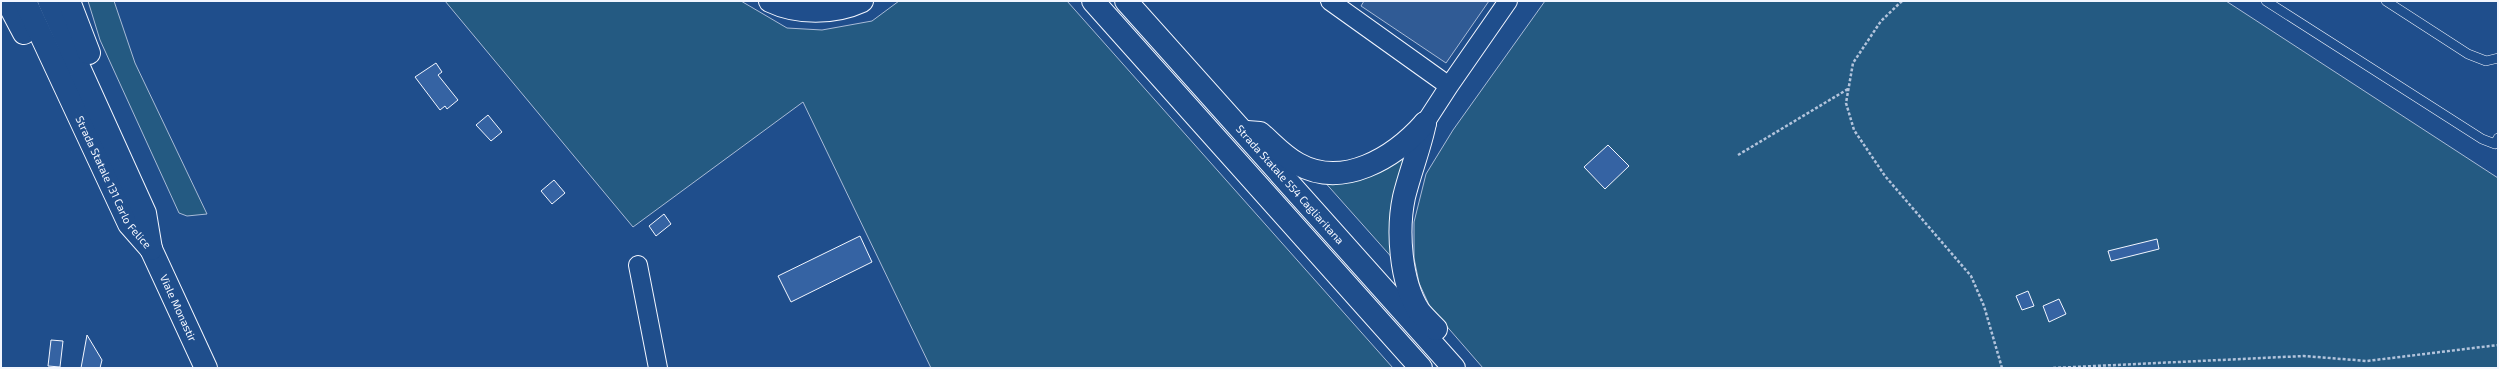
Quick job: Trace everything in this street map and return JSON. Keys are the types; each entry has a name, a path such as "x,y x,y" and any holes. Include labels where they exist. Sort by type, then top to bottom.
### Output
{"main road":[{"path":"7,1 77,146 100,164"},
{"name":"Strada Statale 131 Carlo Felice","path":"25,1 129,224 151,248"},
{"name":"Strada Statale 131 Carlo Felice","path":"49,1 145,214 151,248"},
{"path":"69,1 79,31 120,126 120,158"},
{"path":"770,1 800,10 828,10 862,1"},
{"name":"Strada Statale 554 Cagliaritana","path":"1093,1 1421,368"},
{"name":"Strada Statale 554 Cagliaritana","path":"1126,1 1241,132 1447,361"},
{"path":"1241,132 1260,132 1289,158 1310,169 1324,173 1340,174 1363,168 1374,163 1406,141 1425,123"},
{"path":"1425,123 1417,159 1405,195 1401,214 1402,256 1419,310 1443,337 1447,361"},
{"name":"Viale Monastir","path":"151,248 206,368"}],"street":[{"path":"1330,1 1449,86"},
{"path":"1425,123 1508,1"},
{"path":"638,265 658,368"}],"lane":[{"path":"2266,1 2482,139 2494,144 2498,138"},
{"path":"2386,1 2468,54 2486,61 2498,58"}],"path":[{"path":"1902,1 1881,22 1853,64 1846,103 1854,130 1885,176 1971,276 1984,306 2002,368"},
{"path":"1738,155 1848,89"},
{"path":"2053,368 2304,356 2367,362 2498,345"}],"shaded area":[{"path":"88,1 114,1 135,63 207,214 187,216 179,213 100,40"},
{"path":"445,1 741,1 787,28 822,30 872,21 899,1 1067,1 1393,368 931,368 803,102 633,227"},
{"path":"1364,1 1489,1 1446,63 1361,6"},
{"path":"1545,1 2226,1 2498,178 2498,368 1483,368 1430,307 1419,283 1414,258 1414,222 1426,174 1453,130"},
{"path":"1408,144 1395,261 1322,179"}],"building":[{"path":"436,63 442,72 438,75 458,100 447,109 445,106 440,110 415,77"},
{"path":"488,115 502,132 491,141 476,125"},
{"path":"1608,145 1629,166 1605,189 1584,167"},
{"path":"554,180 565,193 552,204 541,191"},
{"path":"664,214 671,224 656,236 649,226"},
{"path":"860,236 872,262 791,302 778,276"},
{"path":"2157,239 2159,249 2111,261 2108,251"},
{"path":"2028,291 2034,306 2022,310 2016,296"},
{"path":"2059,299 2066,314 2049,322 2043,306"},
{"path":"87,335 102,360 100,368 81,368"},
{"path":"51,340 63,341 60,367 48,366"}]}
